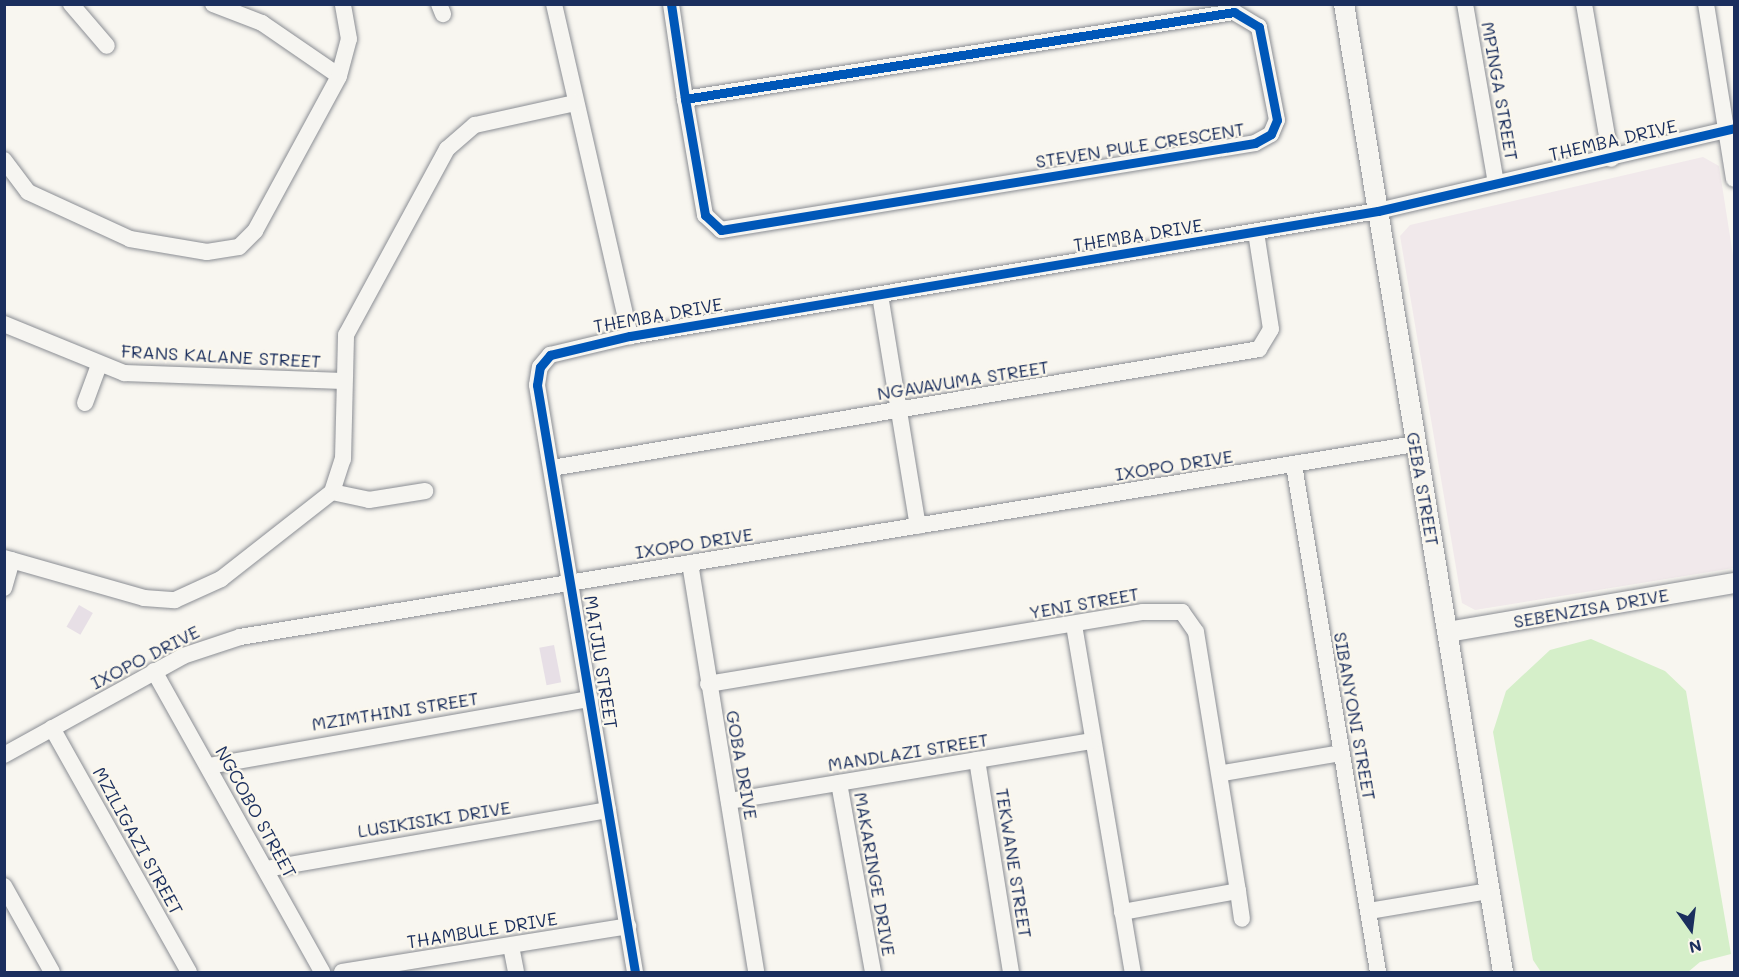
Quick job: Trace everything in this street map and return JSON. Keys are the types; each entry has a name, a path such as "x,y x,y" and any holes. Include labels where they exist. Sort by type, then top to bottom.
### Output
{"street":[{"path":"71,4 107,46"},
{"path":"213,4 262,23 339,76"},
{"path":"4,160 28,192 130,239 174,250 230,250 255,231 339,76 349,39 343,4"},
{"path":"554,4 630,336"},
{"path":"671,4 685,99"},
{"name":"GEBA STREET","path":"1344,4 1503,972"},
{"name":"MPINGA STREET","path":"1465,4 1496,183"},
{"path":"1584,4 1611,159"},
{"path":"1706,4 1730,129 1734,179"},
{"name":"STEVEN PULE CRESCENT","path":"1242,12 1259,27 1277,120 1266,139 716,228 705,215 685,99 1221,13 1242,12"},
{"path":"4,588 8,559 144,598 176,600 221,579 332,492 343,459 343,381 346,335 454,140 475,124 575,103"},
{"name":"THEMBA DRIVE","path":"545,359 558,351 630,336 1378,211 1611,159 1730,129"},
{"name":"NGAVAVUMA STREET","path":"552,468 1259,349 1271,329 1256,232"},
{"path":"880,295 897,410 918,526"},
{"name":"FRANS KALANE STREET","path":"4,324 99,365 141,374 343,381"},
{"name":"MATJIU STREET","path":"545,359 537,385 635,972"},
{"name":"FRANS KALANE STREET","path":"85,403 99,365"},
{"name":"IXOPO DRIVE","path":"4,755 154,671 240,637 1415,444"},
{"name":"SIBANYONI STREET","path":"1294,465 1378,972"},
{"path":"332,492 369,500 425,491"},
{"name":"GOBA DRIVE","path":"690,563 756,972"},
{"name":"SEBENZISA DRIVE","path":"1448,632 1734,584"},
{"name":"YENI STREET","path":"708,684 1172,609 1189,618 1223,773 1242,919"},
{"path":"1074,625 1133,972"},
{"name":"NGCOBO STREET","path":"154,671 322,972"},
{"name":"MZIMTHINI STREET","path":"209,766 248,755 590,699"},
{"name":"MZILIGAZI STREET","path":"52,728 189,972"},
{"name":"MANDLAZI STREET","path":"729,801 1092,741"},
{"path":"1223,773 1341,753"},
{"name":"TEKWANE STREET","path":"977,760 1011,972"},
{"name":"MAKARINGE DRIVE","path":"839,783 873,972"},
{"name":"LUSIKISIKI DRIVE","path":"266,869 608,810"},
{"path":"4,886 52,972"},
{"path":"1122,912 1238,891"},
{"path":"1369,911 1490,891"},
{"name":"THAMBULE DRIVE","path":"342,972 628,926"},
{"path":"511,946 516,972"}],"shaded area":[{"path":"1703,157 1719,166 1734,262 1734,568 1475,610 1462,603 1400,236 1410,225"}],"green space":[{"path":"1591,639 1665,671 1686,691 1731,954 1700,962 1688,972 1541,972 1533,960 1493,732 1506,691 1550,650"}],"building":[{"path":"79,605 93,613 80,635 66,627"},
{"path":"554,645 561,682 547,685 539,648"}],"cycle path":[{"path":"671,4 685,99 705,215 721,230 1255,143 1271,134 1277,120 1259,27 1234,12 685,99"},
{"path":"635,972 537,385 540,367 550,355 630,336 1378,211 1734,128"}]}
